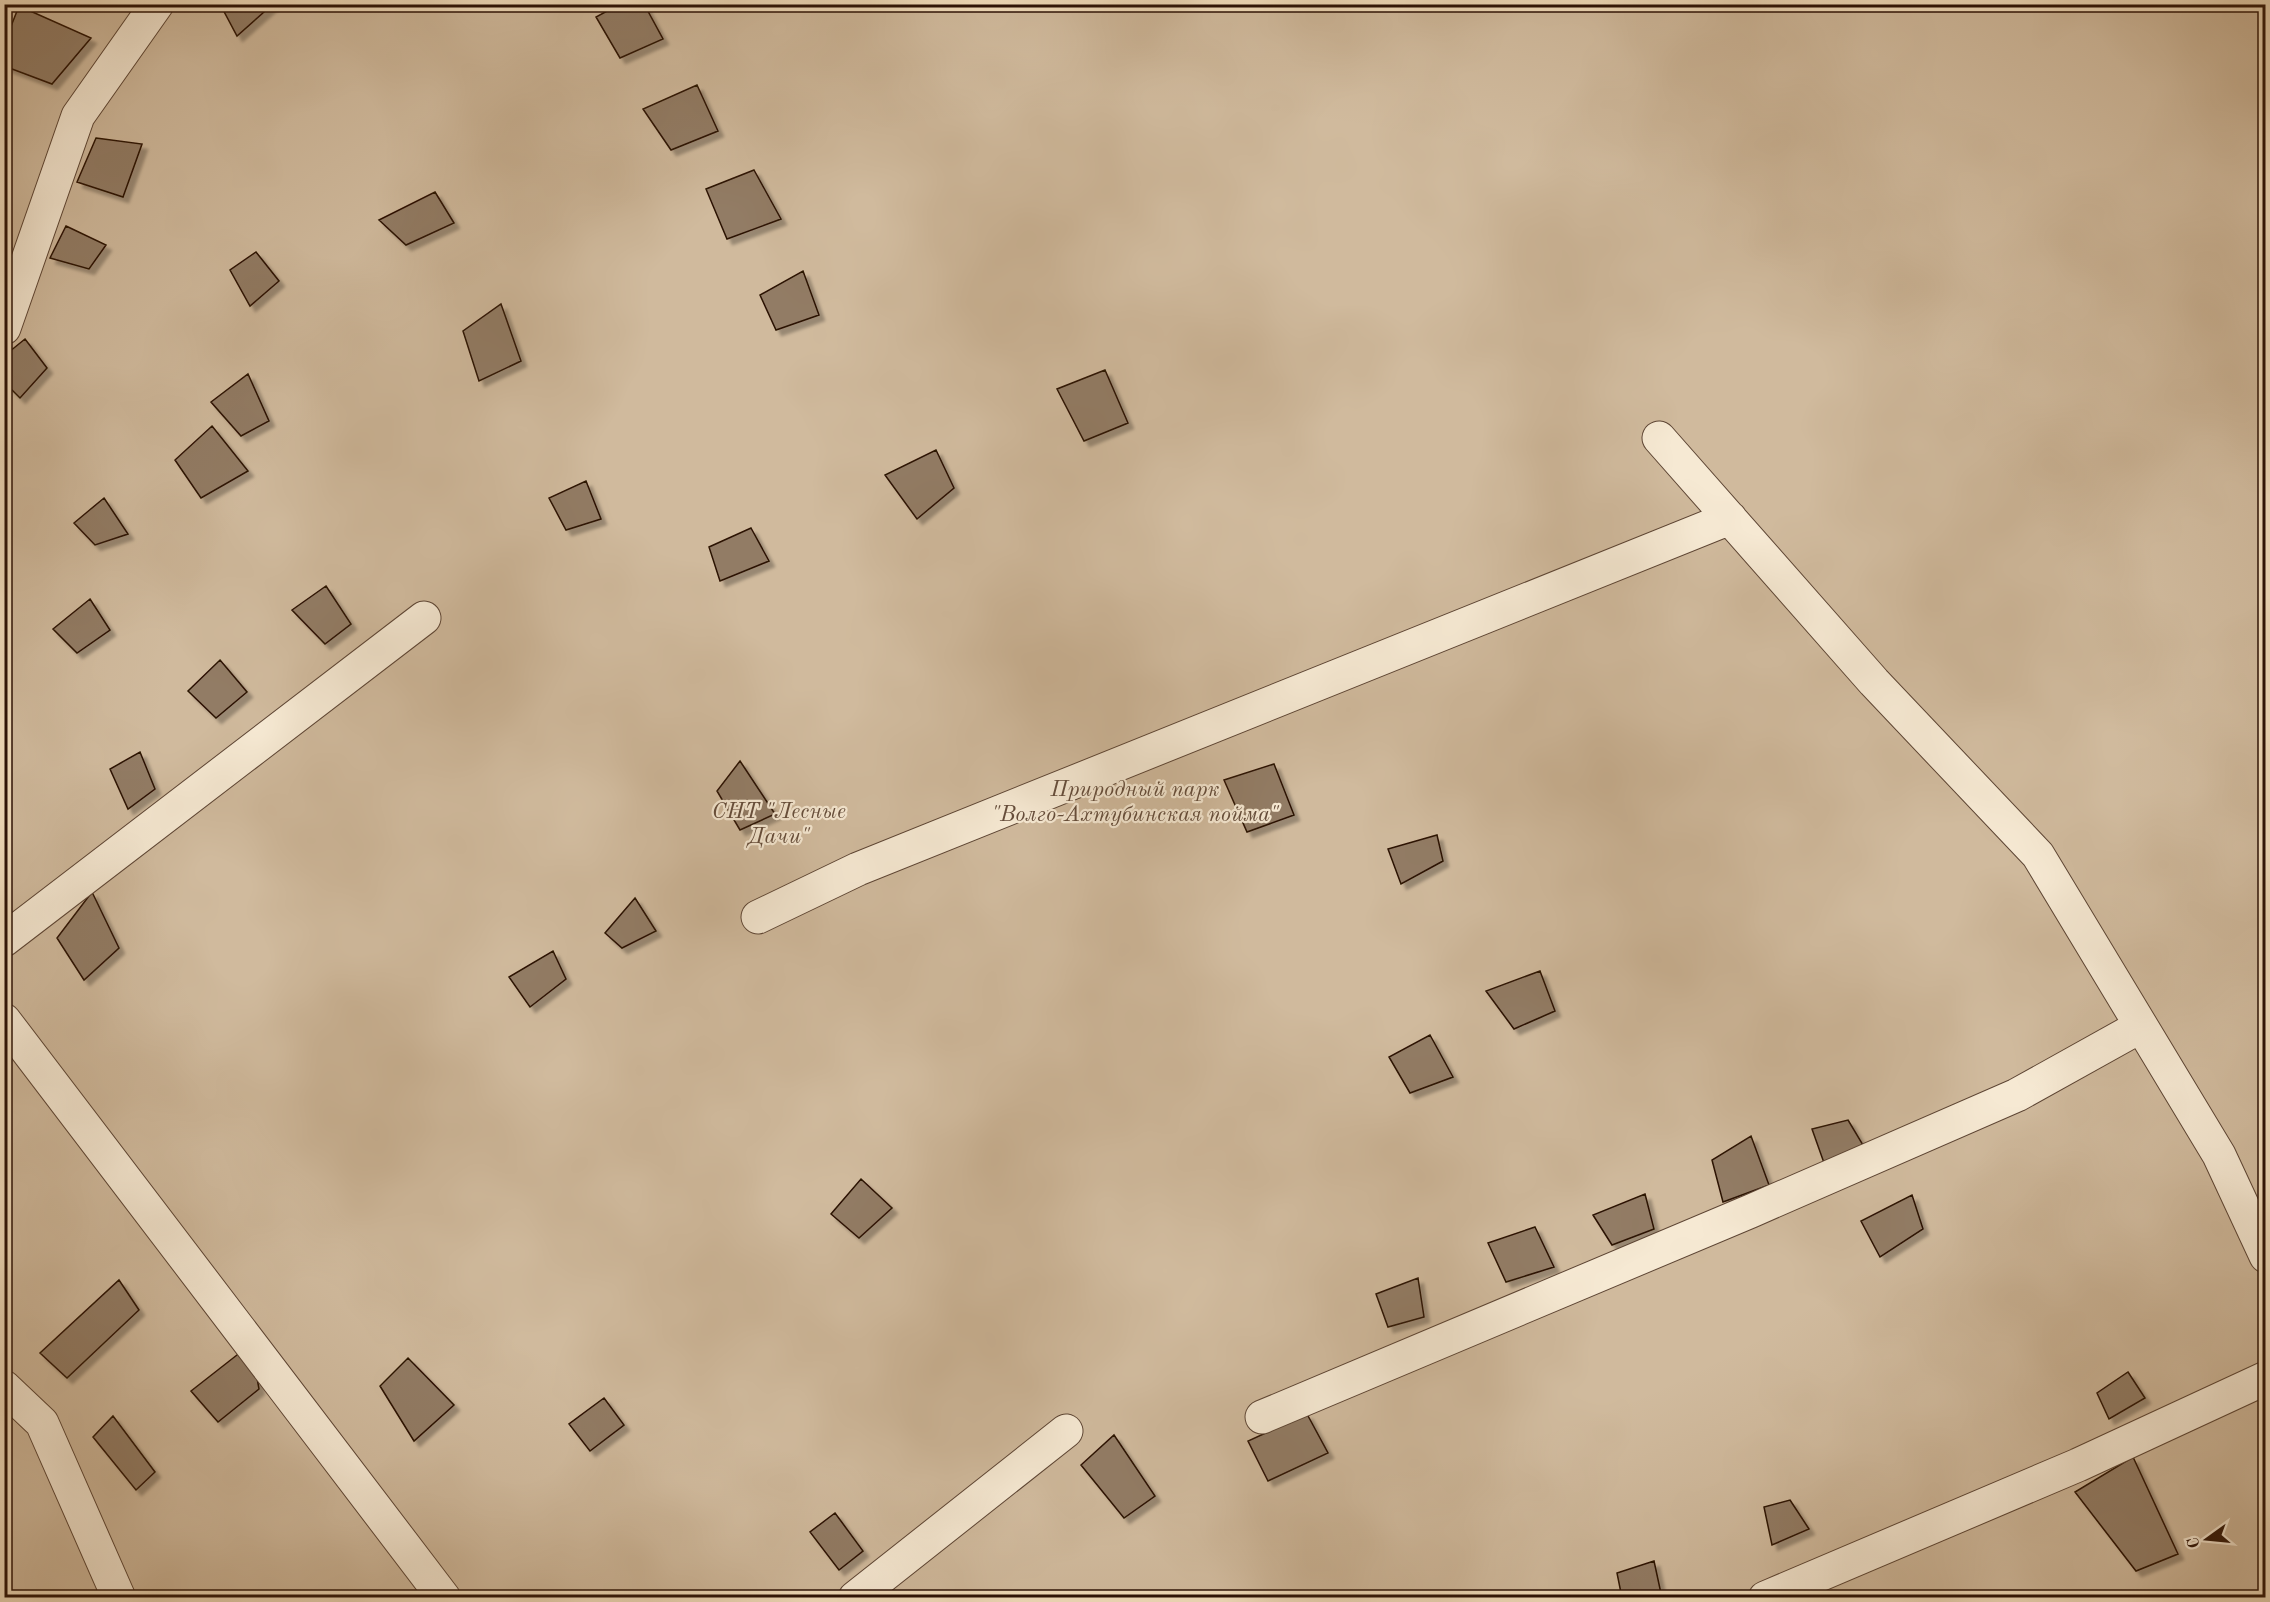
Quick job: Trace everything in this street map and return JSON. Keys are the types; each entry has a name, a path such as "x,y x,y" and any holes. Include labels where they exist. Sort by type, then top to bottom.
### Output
{"street":[{"path":"4,328 78,116 157,4"},
{"path":"1659,438 1875,682 2038,855 2219,1155 2265,1256"},
{"path":"759,917 858,869 1730,518"},
{"path":"4,940 424,618"},
{"path":"4,1020 444,1598"},
{"path":"1262,1417 1751,1211 2017,1095 2141,1026"},
{"path":"1765,1598 2078,1465 2265,1378"},
{"path":"4,1387 42,1423 119,1598"},
{"path":"855,1598 1066,1431"}],"green space":[{"name":"СНТ \"Лесные Дачи\"","path":"5,5 2265,5 2265,1597 5,1598"}],"building":[{"path":"220,4 273,4 237,36"},
{"path":"620,4 644,4 663,39 620,58 596,17"},
{"path":"19,6 91,38 52,84 4,66 4,44"},
{"path":"697,85 718,131 671,150 643,109"},
{"path":"96,138 142,144 123,197 77,182"},
{"path":"754,170 781,219 727,239 706,189"},
{"path":"435,192 454,223 406,245 379,220"},
{"path":"66,226 106,245 89,269 50,258"},
{"path":"256,252 279,281 250,306 230,270"},
{"path":"803,271 819,315 776,330 760,295"},
{"path":"501,304 521,361 479,381 463,331"},
{"path":"25,339 47,368 20,398 4,382 4,356"},
{"path":"1105,370 1128,423 1084,441 1057,389"},
{"path":"248,374 269,421 241,436 211,402"},
{"path":"212,426 248,471 201,498 175,460"},
{"path":"936,450 954,488 917,519 885,475"},
{"path":"586,481 601,519 566,530 549,498"},
{"path":"104,498 128,534 95,545 74,523"},
{"path":"751,528 769,561 720,581 709,547"},
{"path":"326,586 351,624 325,644 292,610"},
{"path":"90,599 110,630 77,653 53,629"},
{"path":"220,660 247,692 216,718 188,691"},
{"path":"140,752 155,789 128,809 110,769"},
{"path":"740,761 775,814 740,830 717,791"},
{"path":"1274,764 1294,815 1247,832 1224,780"},
{"path":"1437,835 1443,861 1401,884 1388,849"},
{"path":"92,892 119,948 84,980 57,938"},
{"path":"635,898 656,931 622,948 605,933"},
{"path":"553,951 566,979 530,1007 509,977"},
{"path":"1540,971 1555,1011 1514,1029 1486,991"},
{"path":"1430,1035 1453,1077 1410,1093 1389,1057"},
{"path":"1848,1120 1863,1145 1829,1177 1812,1129"},
{"path":"1751,1136 1769,1185 1723,1202 1712,1160"},
{"path":"861,1179 892,1208 859,1238 831,1214"},
{"path":"1645,1194 1654,1229 1612,1245 1593,1215"},
{"path":"1912,1195 1923,1229 1880,1257 1861,1221"},
{"path":"1535,1227 1554,1267 1506,1282 1488,1243"},
{"path":"1418,1278 1424,1317 1388,1327 1376,1294"},
{"path":"119,1280 139,1310 67,1378 40,1353"},
{"path":"251,1344 259,1389 218,1422 191,1391"},
{"path":"408,1358 454,1405 414,1441 380,1386"},
{"path":"2128,1372 2145,1398 2109,1419 2097,1393"},
{"path":"604,1398 624,1425 590,1451 569,1424"},
{"path":"1307,1414 1328,1453 1268,1481 1248,1441"},
{"path":"113,1416 155,1472 136,1490 93,1437"},
{"path":"1114,1435 1155,1496 1124,1518 1081,1465"},
{"path":"2133,1457 2178,1554 2136,1571 2075,1492"},
{"path":"1790,1500 1809,1529 1772,1545 1764,1507"},
{"path":"835,1513 863,1551 839,1570 810,1532"},
{"path":"1654,1561 1662,1598 1622,1598 1617,1573"},
{"path":"1571,1591 1576,1598 1555,1598"}],"park label":[{"name":"Природный парк \"Волго-Ахтубинская пойма\"","path":"1135,800"}]}
